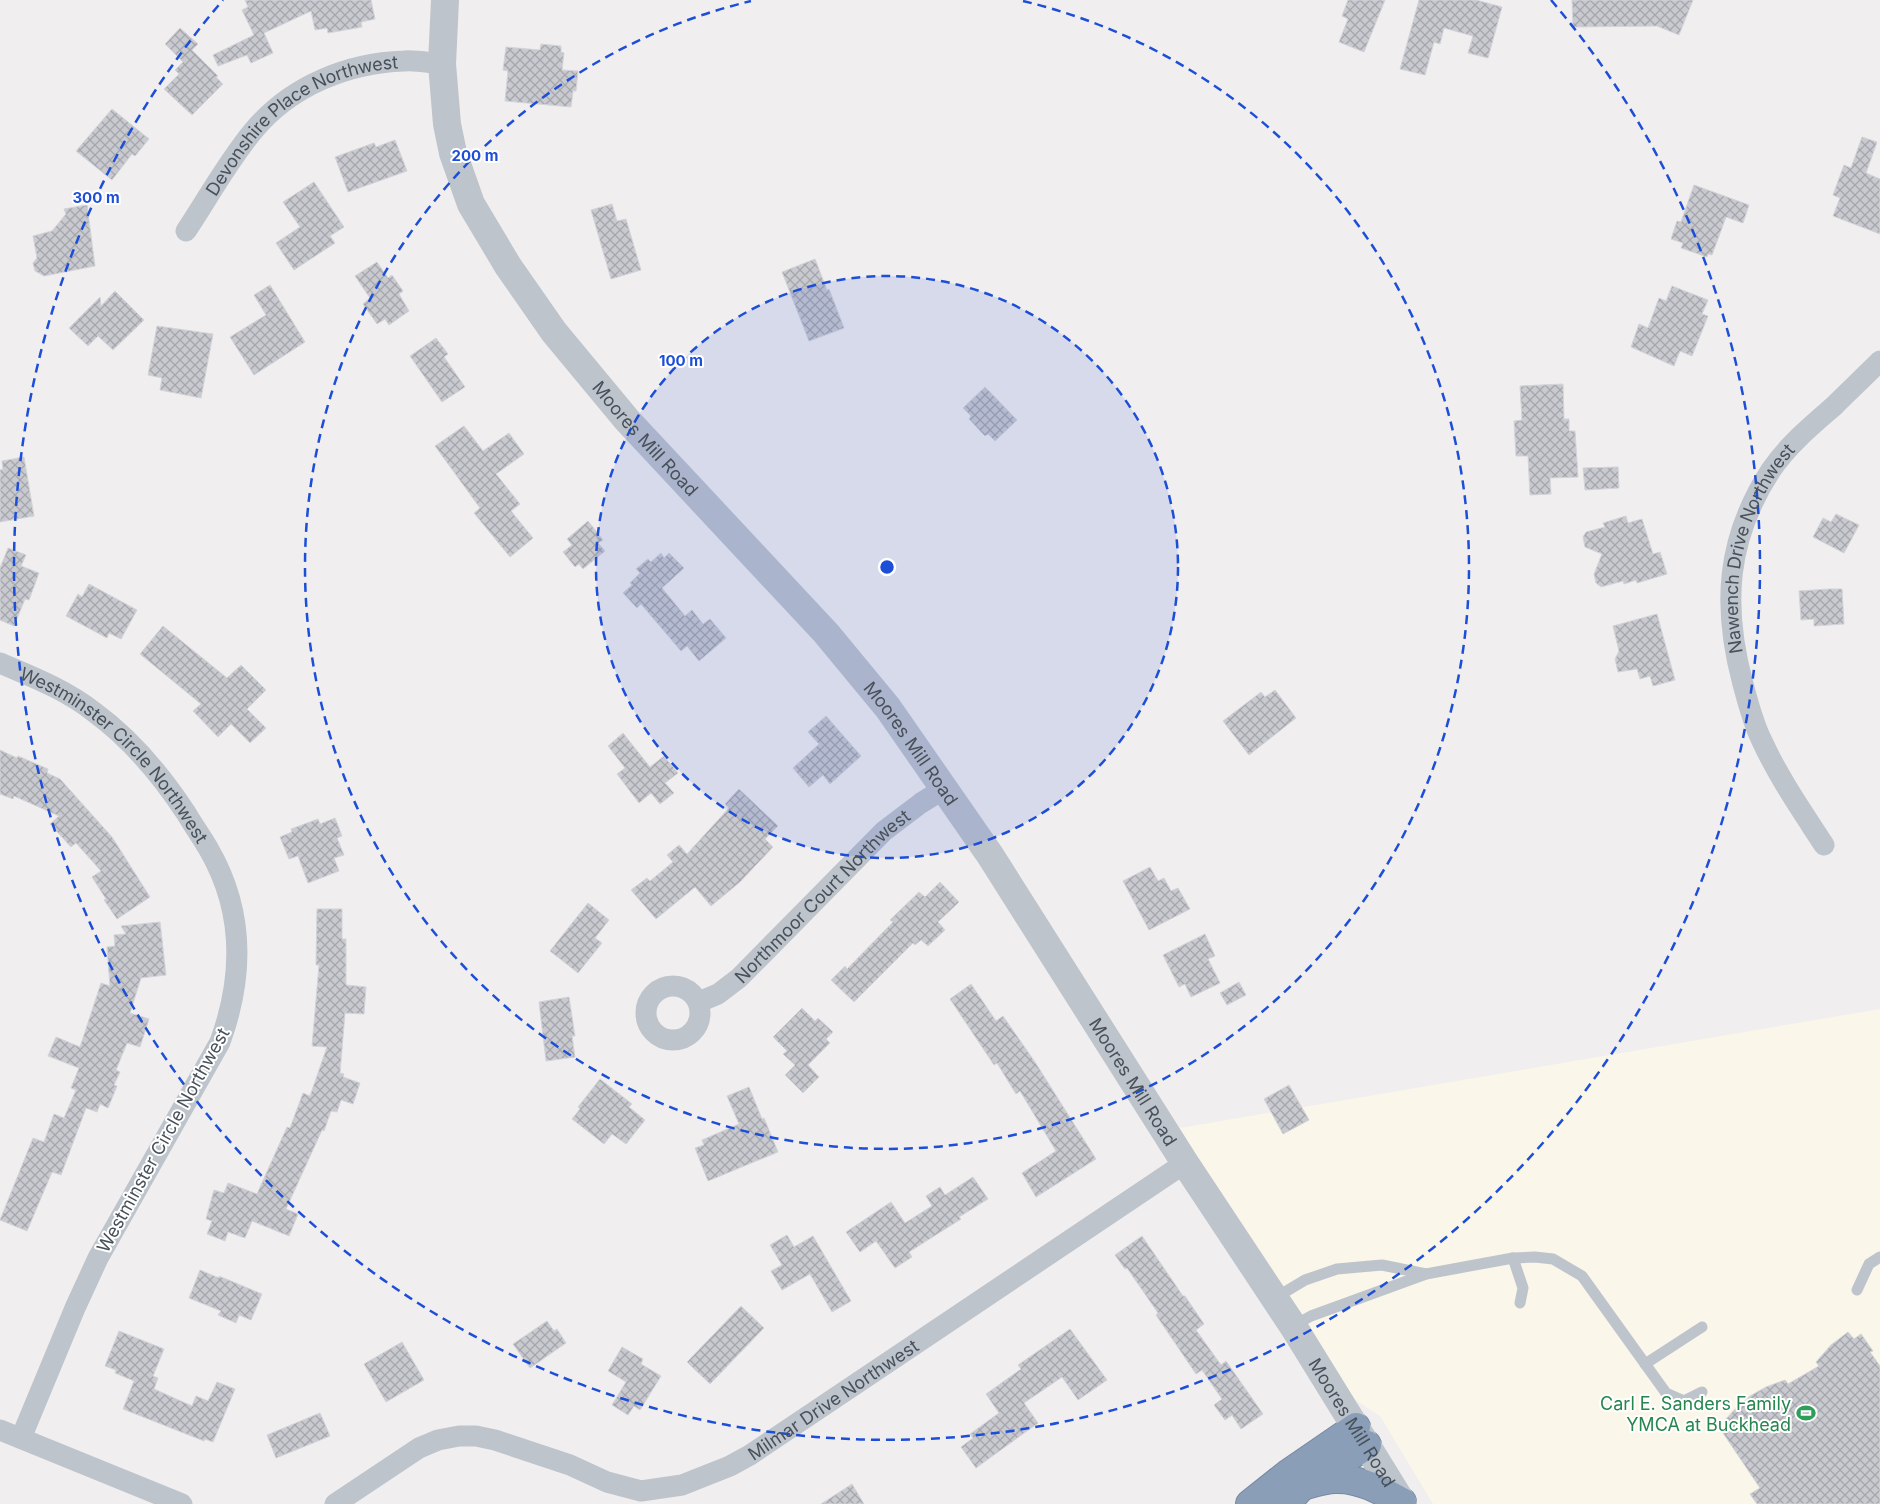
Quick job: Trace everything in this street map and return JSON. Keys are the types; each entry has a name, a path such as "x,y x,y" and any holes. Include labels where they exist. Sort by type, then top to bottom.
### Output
{"highway":[{"path":"1294,1495 1361,1436"},
{"path":"1250,1504 1289,1473 1361,1436"},
{"path":"1294,1495 1325,1480 1337,1478 1350,1480 1376,1489 1403,1503"}],"street":[{"name":"Moores Mill Road","path":"445,0 442,64 447,124 453,153 471,204 533,304 576,360 627,420 856,667 888,708 945,788 1057,958 1185,1163 1294,1326 1403,1503"},
{"name":"Devonshire Place Northwest","path":"186,232 254,130 278,106 307,86 338,72 372,63 406,61 442,64"},
{"name":"Nawench Drive Northwest","path":"1824,845 1785,786 1762,741 1751,714 1735,654 1731,622 1730,585 1737,544 1745,521 1754,499 1771,470 1803,432 1880,361"},
{"name":"Westminster Circle Northwest","path":"0,663 56,687 94,711 129,741 167,784 209,849 226,886 236,930 238,956 236,985 230,1014 220,1042 98,1258 21,1438"},
{"name":"Northmoor Court Northwest","path":"699,1002 718,994 739,978 884,831 910,810 945,788"},
{"name":"Milmar Drive Northwest","path":"335,1504 419,1448 442,1440 468,1436 495,1440 570,1465 607,1482 631,1490 641,1491 682,1485 730,1466 750,1455 1185,1163"},
{"path":"0,1430 182,1504"}],"lane":[{"path":"1294,1326 1311,1316 1426,1274 1513,1258 1534,1257 1553,1259 1582,1276 1666,1393 1684,1401 1702,1392"},
{"path":"1857,1290 1869,1264 1880,1257"},
{"path":"1513,1258 1523,1288 1520,1303"},
{"path":"1275,1298 1305,1280 1337,1269 1382,1265 1426,1274"},
{"path":"1645,1364 1702,1328"}],"shaded area":[{"path":"1880,1009 1880,1504 1433,1504 1380,1416 1308,1369 1156,1132"}],"building":[{"path":"245,0 371,0 375,19 361,22 362,27 328,33 327,28 315,30 311,11 264,33 273,53 251,63 247,55 218,66 213,55 254,35 242,10 248,7"},
{"path":"1348,0 1385,0 1364,52 1339,42 1348,19 1342,16"},
{"path":"1419,0 1476,0 1502,7 1488,58 1468,53 1473,36 1444,28 1440,44 1434,42 1425,75 1400,69"},
{"path":"1572,0 1693,0 1679,35 1657,26 1573,27"},
{"path":"180,28 198,44 192,50 218,76 216,77 223,84 192,115 164,89 179,74 175,70 183,62 165,44"},
{"path":"541,44 561,46 561,52 564,53 562,70 578,71 576,91 573,91 571,107 505,101 508,71 503,70 506,47 540,50"},
{"path":"112,109 149,139 135,156 132,154 112,180 76,151"},
{"path":"1862,137 1877,142 1866,173 1880,179 1880,234 1833,216 1840,198 1833,195 1844,165 1851,168"},
{"path":"395,140 407,171 348,192 335,157 374,143 376,147"},
{"path":"314,182 344,227 330,236 335,243 294,270 276,243 300,227 283,202"},
{"path":"1694,185 1749,205 1743,223 1726,217 1712,255 1708,254 1707,257 1681,248 1683,243 1671,239 1677,221 1681,222"},
{"path":"612,204 617,221 626,219 641,270 611,279 591,210"},
{"path":"87,205 95,266 44,276 35,271 33,263 37,258 33,236 52,231 66,214 64,209"},
{"path":"815,259 844,328 809,341 782,272"},
{"path":"377,262 388,278 392,275 403,291 399,294 409,311 389,325 385,319 377,324 363,304 370,298 355,276"},
{"path":"270,285 305,342 254,375 230,337 266,315 254,295"},
{"path":"1672,286 1708,300 1702,314 1708,316 1692,356 1680,351 1674,366 1631,347 1639,324 1648,328 1659,298 1666,301"},
{"path":"115,291 144,320 113,350 98,336 88,346 69,328 100,297 101,306"},
{"path":"157,326 213,334 201,398 160,390 162,378 148,375"},
{"path":"436,338 448,354 444,357 465,387 442,402 410,356"},
{"path":"1563,384 1564,419 1569,419 1569,431 1575,431 1578,477 1550,478 1551,494 1530,495 1528,456 1516,456 1514,421 1522,420 1520,386"},
{"path":"985,387 1017,420 995,441 988,434 985,436 969,419 971,416 963,408"},
{"path":"464,426 483,451 509,433 524,454 496,474 520,504 511,511 533,538 510,557 474,513 480,508 435,446"},
{"path":"24,457 34,516 0,522 0,470 3,469 2,461"},
{"path":"1618,467 1619,488 1585,490 1583,468"},
{"path":"1836,514 1859,525 1844,553 1813,537 1823,518 1831,522"},
{"path":"1626,516 1628,523 1642,519 1653,554 1660,552 1667,574 1637,583 1636,580 1624,584 1623,581 1601,587 1596,583 1594,574 1602,554 1585,547 1583,537 1586,532 1605,527 1603,523"},
{"path":"588,521 603,540 598,543 605,551 583,569 579,564 575,567 563,552 572,545 567,539"},
{"path":"8,548 26,555 21,566 39,573 29,600 25,599 14,626 0,620 0,568"},
{"path":"661,553 664,558 669,553 684,568 662,588 685,616 692,610 703,624 710,619 726,638 699,661 687,646 681,651 641,604 637,608 623,593 632,585 630,583 640,573 636,569 648,559 651,562"},
{"path":"89,584 137,610 121,639 109,633 107,638 66,616 78,594 82,597"},
{"path":"1842,589 1844,624 1814,626 1814,619 1801,620 1799,591"},
{"path":"1657,614 1675,680 1653,686 1650,676 1640,679 1637,669 1618,672 1615,659 1619,651 1613,626"},
{"path":"163,626 227,678 241,665 266,690 247,709 266,728 250,743 231,724 218,737 193,711 201,704 140,654"},
{"path":"1275,690 1296,718 1249,755 1223,721 1261,692 1265,697"},
{"path":"826,716 861,756 830,784 823,775 809,787 793,768 819,744 808,732"},
{"path":"623,733 650,767 664,756 678,773 665,783 674,793 660,804 651,793 639,803 617,774 625,768 608,746"},
{"path":"0,750 48,769 47,773 60,779 112,837 150,897 117,919 92,877 101,871 76,843 71,847 50,824 59,816 14,796 13,799 0,794"},
{"path":"739,789 778,826 765,839 773,847 740,882 711,906 695,887 656,919 631,890 647,878 650,881 673,862 667,855 679,845 687,854 729,808 725,804"},
{"path":"335,818 342,836 337,838 344,855 334,858 339,871 308,883 298,856 289,859 280,837 292,832 291,829 318,819 320,824"},
{"path":"1150,867 1158,881 1164,878 1171,891 1178,888 1190,909 1149,930 1123,881"},
{"path":"940,882 959,902 938,922 945,930 928,946 921,940 915,945 913,943 854,1002 831,980 845,966 847,969 893,922 890,920 919,892 925,897"},
{"path":"588,903 609,920 595,938 602,943 578,973 550,951"},
{"path":"317,909 342,909 342,939 346,939 346,985 366,987 364,1014 345,1013 340,1073 344,1074 343,1077 360,1083 353,1104 341,1100 337,1112 331,1111 324,1131 322,1130 286,1209 298,1214 289,1236 252,1221 245,1238 228,1232 225,1241 207,1234 212,1221 206,1219 214,1190 224,1193 228,1183 257,1194 287,1127 290,1128 303,1093 310,1096 327,1047 312,1046 319,965 316,965"},
{"path":"160,922 166,975 141,978 130,1013 149,1019 140,1047 127,1043 116,1070 120,1072 114,1085 117,1086 108,1108 100,1104 97,1112 86,1108 61,1175 52,1172 27,1231 0,1220 33,1138 44,1142 54,1114 64,1118 76,1090 71,1088 79,1068 48,1056 56,1037 80,1047 101,983 110,986 107,947 115,946 114,935 126,934 121,926"},
{"path":"1205,934 1215,956 1208,959 1220,983 1191,997 1185,984 1179,987 1163,955"},
{"path":"1239,982 1246,995 1227,1005 1220,993"},
{"path":"971,984 996,1021 1003,1016 1035,1062 1096,1159 1036,1197 1022,1173 1056,1151 1020,1091 1016,1094 997,1063 994,1065 950,999"},
{"path":"569,997 575,1036 572,1036 575,1057 546,1061 539,1002"},
{"path":"802,1008 815,1021 818,1018 833,1032 826,1039 830,1043 808,1065 819,1077 803,1093 785,1075 795,1065 783,1054 787,1051 773,1037"},
{"path":"600,1079 632,1104 629,1107 645,1120 626,1144 612,1134 604,1144 572,1119 580,1109 578,1107"},
{"path":"1289,1085 1309,1120 1283,1134 1264,1099"},
{"path":"749,1087 778,1152 708,1181 695,1148 704,1145 702,1140 739,1124 727,1096"},
{"path":"973,1177 988,1199 959,1217 961,1219 909,1252 912,1257 895,1268 876,1241 860,1252 846,1232 891,1202 905,1223 932,1206 926,1196 940,1187 945,1195"},
{"path":"787,1235 794,1247 813,1236 851,1301 832,1312 810,1274 782,1290 771,1271 782,1265 770,1245"},
{"path":"1142,1236 1204,1324 1196,1330 1221,1365 1226,1361 1263,1414 1241,1429 1232,1415 1225,1420 1214,1405 1222,1399 1202,1370 1196,1374 1156,1315 1158,1313 1127,1268 1125,1269 1115,1255"},
{"path":"200,1270 262,1294 251,1320 239,1315 236,1323 218,1315 221,1311 189,1298"},
{"path":"741,1306 764,1328 710,1384 687,1362"},
{"path":"547,1321 554,1331 557,1329 566,1343 530,1368 513,1344"},
{"path":"1070,1329 1107,1380 1078,1400 1062,1377 1024,1403 1038,1423 976,1468 961,1447 973,1438 970,1434 999,1413 986,1394 1021,1369 1018,1365"},
{"path":"119,1331 164,1349 153,1376 158,1378 154,1389 192,1406 196,1396 208,1401 217,1382 235,1389 213,1442 205,1439 204,1441 123,1409 134,1381 115,1373 116,1370 105,1366"},
{"name":"Carl E. Sanders Family YMCA at Buckhead","path":"1848,1332 1854,1339 1861,1334 1873,1351 1870,1352 1880,1366 1880,1504 1757,1504 1750,1494 1760,1488 1721,1430 1728,1425 1725,1420 1750,1396 1766,1387 1785,1380 1788,1384 1819,1366 1816,1362 1831,1345"},
{"path":"402,1342 424,1380 386,1402 364,1364"},
{"path":"622,1347 643,1359 641,1364 661,1376 640,1410 634,1406 628,1415 612,1405 626,1382 608,1371"},
{"path":"320,1413 330,1436 276,1458 267,1435"},
{"path":"852,1484 864,1504 821,1504"}],"place":[{"name":"Carl E. Sanders Family YMCA at Buckhead","path":"1806,1413"}]}
